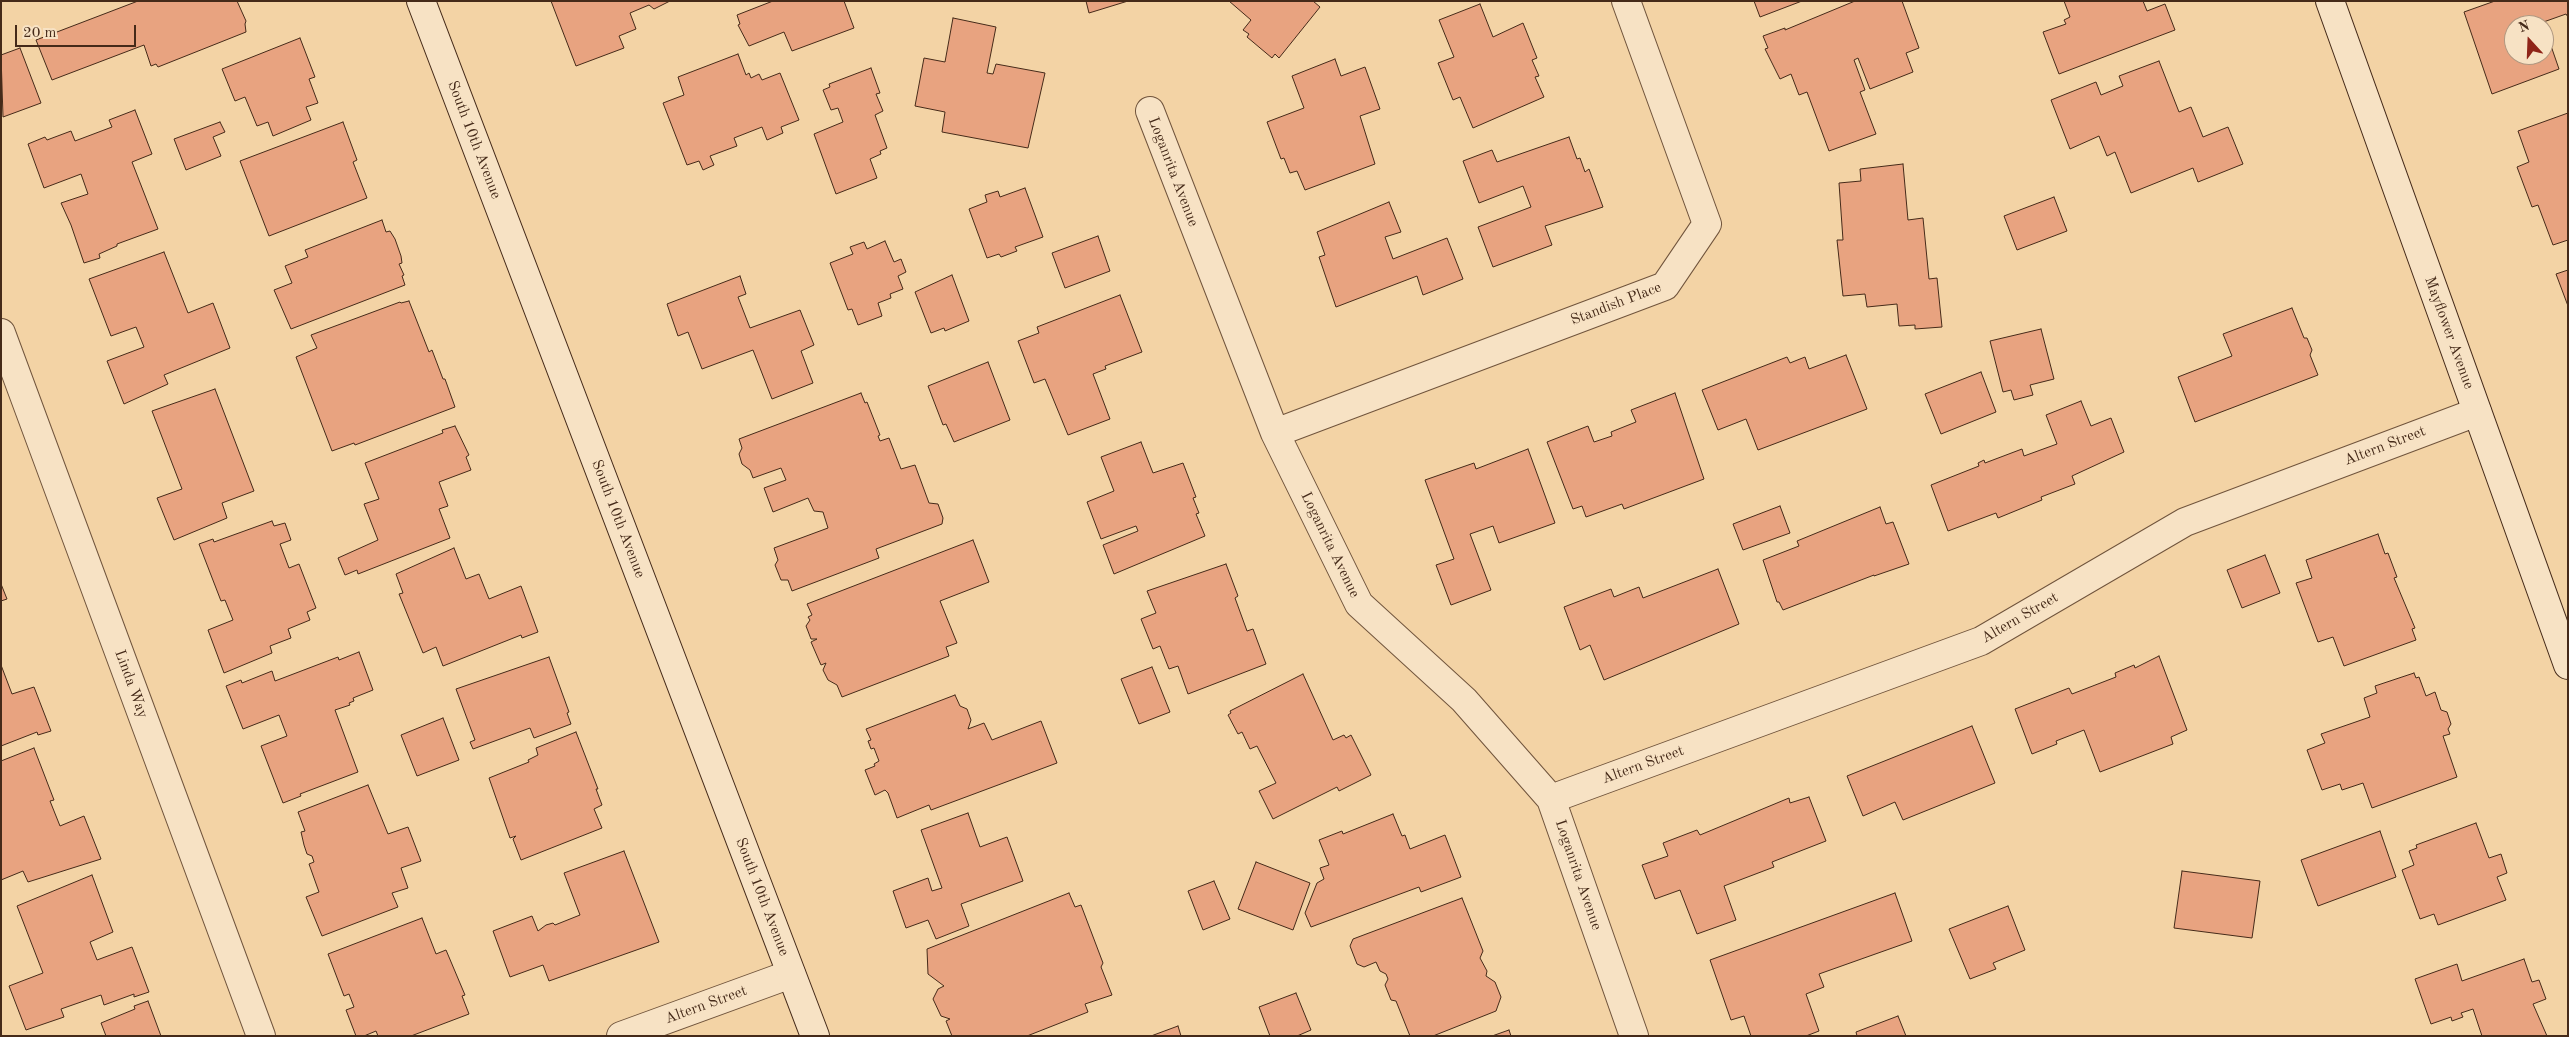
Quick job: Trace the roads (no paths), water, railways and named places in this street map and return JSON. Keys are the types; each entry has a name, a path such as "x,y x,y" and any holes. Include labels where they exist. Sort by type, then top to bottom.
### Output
{"street":[{"name":"South 10th Avenue","path":"421,1 815,1036"},
{"name":"Standish Place","path":"1275,433 1665,286 1707,224 1626,1"},
{"name":"Mayflower Avenue","path":"2330,1 2568,665"},
{"name":"Loganrita Avenue","path":"1150,111 1275,433 1359,604 1464,700 1551,799 1634,1036"},
{"name":"Linda Way","path":"1,333 261,1036"},
{"name":"Altern Street","path":"1551,799 1982,641 2185,522 2477,412"},
{"name":"Altern Street","path":"621,1036 792,974"}]}
